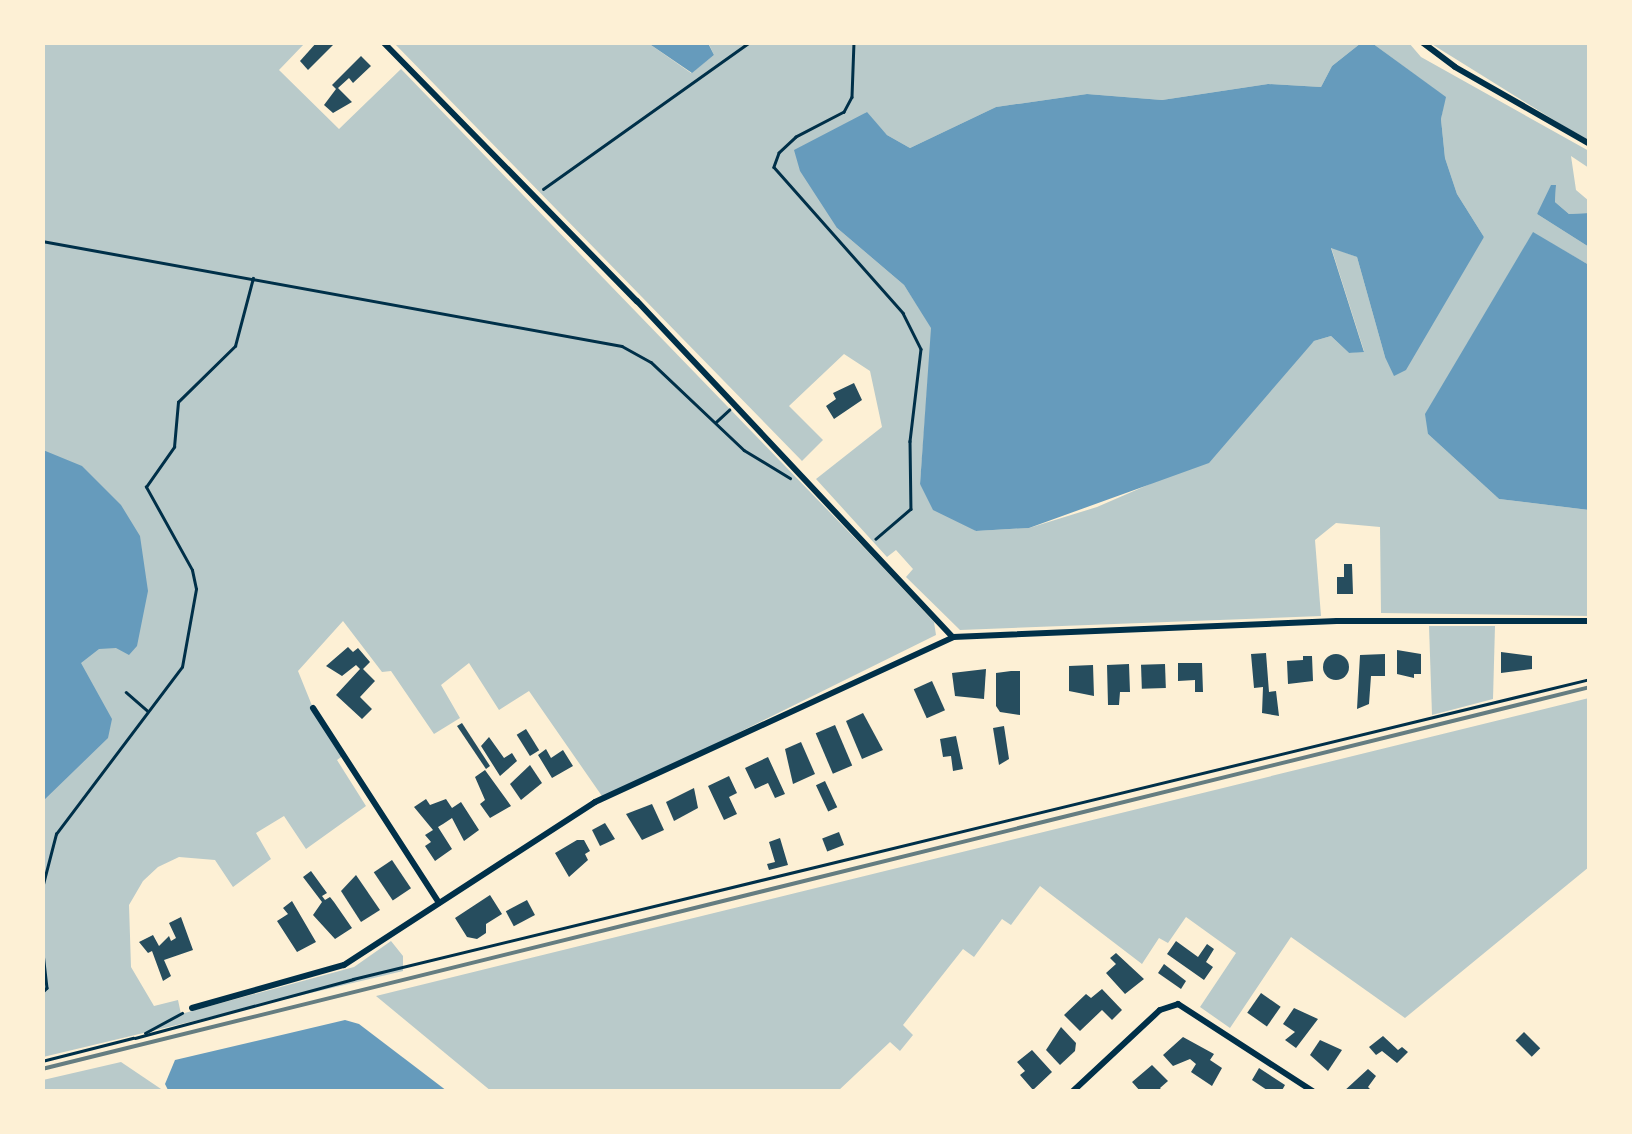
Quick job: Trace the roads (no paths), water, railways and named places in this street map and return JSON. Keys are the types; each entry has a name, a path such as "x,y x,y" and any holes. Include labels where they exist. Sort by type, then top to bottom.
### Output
{"street":[{"path":"383,42 735,404 953,637"},
{"path":"1422,42 1455,66 1590,144"},
{"path":"192,1008 344,965 596,802 953,637 1337,621 1590,622"},
{"path":"314,708 439,903"},
{"path":"1072,1092 1160,1010 1178,1004 1314,1092"}],"water":[{"path":"648,43 708,43 714,55 692,73"},
{"path":"1361,43 1372,43 1446,97 1441,119 1445,158 1457,194 1484,237 1406,370 1394,376 1385,357 1357,257 1331,248 1364,352 1349,353 1331,336 1314,341 1209,463 1029,528 976,531 933,510 920,484 931,328 904,285 837,228 800,171 794,150 867,112 887,135 910,148 996,107 1087,94 1162,100 1268,84 1321,87 1332,66"},
{"path":"1551,185 1556,185 1555,202 1569,214 1589,213 1589,247 1537,214"},
{"path":"1533,232 1589,265 1589,510 1499,499 1428,434 1425,414"},
{"path":"43,450 82,466 121,505 140,536 148,591 137,646 129,655 116,648 99,649 81,663 112,719 108,738 43,801"},
{"path":"345,1020 359,1024 447,1091 169,1092 165,1084 175,1060"}],"railway":[{"path":"42,1069 1590,687"}]}
